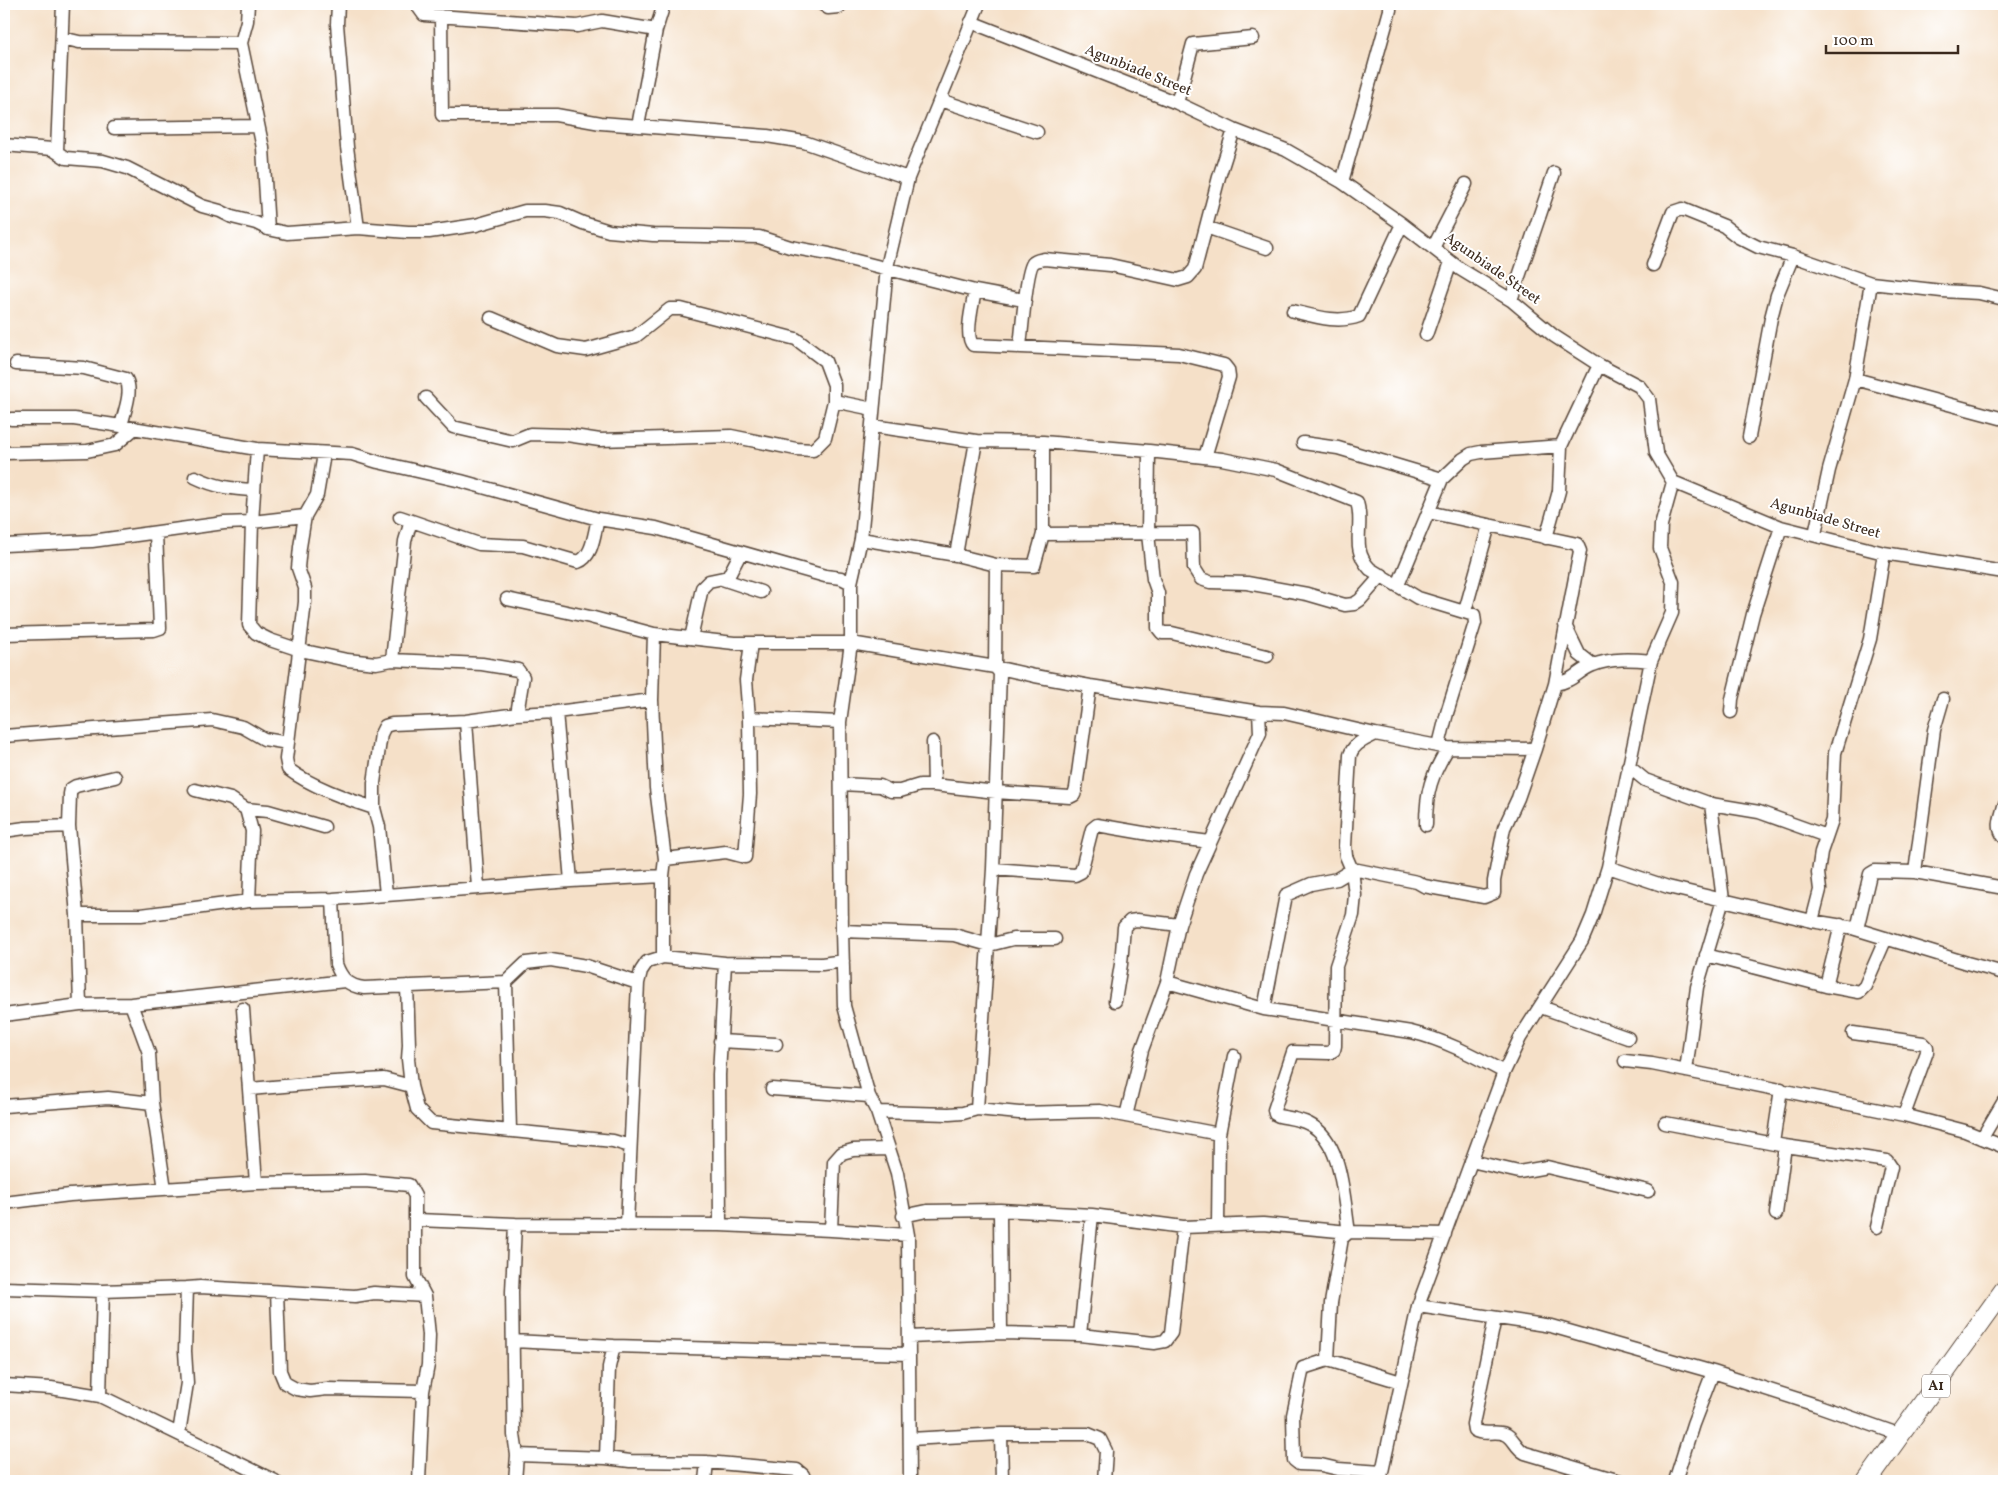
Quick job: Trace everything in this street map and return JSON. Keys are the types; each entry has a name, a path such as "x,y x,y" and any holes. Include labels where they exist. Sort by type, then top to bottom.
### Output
{"highway":[{"name":"A1","path":"1867,1481 2004,1290"},
{"name":"A1","path":"1881,1481 2004,1310"}],"street":[{"path":"57,151 63,4"},
{"path":"248,4 247,21 240,43 263,148 268,229"},
{"path":"338,4 337,24 347,146 358,228"},
{"path":"419,4 419,8 424,15 577,26 602,21 656,30"},
{"path":"638,126 656,30 664,4"},
{"path":"822,4 828,8 839,7 842,4"},
{"path":"910,1481 908,1235 903,1216 897,1173 877,1112 869,1096 844,1006 840,722 851,643 851,582 861,539 887,268 908,178 979,4"},
{"path":"1342,182 1390,10 1390,4"},
{"path":"441,16 442,115 556,115 638,126 786,139 804,142 908,178"},
{"name":"Agunbiade Street","path":"971,22 1177,103 1234,130 1286,150 1342,182 1402,224 1451,262 1511,300 1554,336 1599,365 1639,386 1650,399 1656,453 1673,482 1781,527 1815,534 1884,553 2004,572"},
{"path":"62,38 79,42 240,43"},
{"path":"1177,103 1193,44 1253,38"},
{"path":"940,100 1037,132"},
{"path":"114,128 258,126"},
{"path":"1020,346 1024,300 1032,264 1037,260 1110,265 1178,280 1188,277 1195,269 1234,130"},
{"path":"4,145 52,149 66,158 103,161 127,168 202,206 256,223 268,229 287,233 358,228 429,232 476,224 525,211 545,211 560,213 583,224 609,231 653,235 759,237 790,247 829,254 975,291 1024,300"},
{"path":"1511,300 1554,173"},
{"path":"1433,248 1466,184"},
{"path":"1652,265 1673,212 1682,209 1724,226 1738,237 1758,247 1793,256 1871,283 1979,293 2004,299"},
{"path":"1293,311 1328,319 1345,320 1359,316 1402,224"},
{"path":"1206,227 1267,248"},
{"path":"1749,437 1776,295 1793,256"},
{"path":"1426,335 1451,262"},
{"path":"1815,534 1829,470 1855,380 1871,283"},
{"path":"975,291 968,333 970,342 973,345 1178,354 1224,365 1228,370 1229,377 1205,457"},
{"path":"426,398 453,427 513,441 530,434 568,434 600,440 731,436 796,449 813,450 825,438 834,401 834,385 824,361 796,339 681,309 670,309 636,336 586,350 557,346 492,318"},
{"path":"16,364 84,368 126,380 129,385 129,393 121,426"},
{"path":"1546,538 1558,491 1561,446 1599,365"},
{"path":"1855,380 2004,419"},
{"path":"834,401 873,409"},
{"path":"11,419 74,420 135,428 257,449 352,454 378,462 461,481 598,519 656,528 851,582"},
{"path":"873,426 976,441 1043,442 1149,450 1244,463 1276,470 1357,502 1360,533 1357,547 1363,562 1370,569 1418,598 1474,615 1475,623 1446,712 1444,746 1430,784 1426,825"},
{"path":"5,454 87,451 115,445 135,428"},
{"path":"956,555 976,441"},
{"path":"861,539 956,555 996,564 1034,566 1043,534 1043,442"},
{"path":"1303,443 1338,448 1442,479"},
{"path":"1398,586 1442,479 1463,459 1470,454 1561,446"},
{"path":"257,449 252,522 249,624 256,633 300,650 366,662 392,660 482,664 518,670 523,677 517,714"},
{"path":"1149,450 1148,534 1153,579 1158,592 1158,628 1162,633 1172,632 1267,656"},
{"path":"324,454 317,494 305,516 298,568 306,588 286,759 288,769 313,783 374,808"},
{"path":"195,477 213,486 254,490"},
{"path":"1402,1382 1328,1360 1303,1368 1293,1415 1294,1460 1299,1464 1321,1465 1381,1476 1402,1382 1418,1306 1504,1072 1520,1038 1588,929 1608,867 1651,661 1672,613 1673,582 1660,548 1661,525 1673,482"},
{"path":"1264,1009 1286,895 1312,884 1338,879 1352,870 1370,872 1417,882 1424,886 1484,897 1494,893 1494,881 1504,828 1518,798 1555,684 1580,551 1578,544 1570,541 1546,538 1428,512"},
{"path":"4,545 92,542 224,523 305,516"},
{"path":"392,660 405,519 479,544 523,546 578,562 589,555 598,519"},
{"path":"1465,611 1489,525"},
{"path":"1731,712 1732,699 1754,614 1781,527"},
{"path":"4,634 154,630 160,628 156,533"},
{"path":"1043,534 1193,533 1194,568 1200,579 1210,582 1247,583 1308,594 1345,605 1354,604 1360,600 1382,575"},
{"path":"691,638 702,588 709,581 728,576 740,552"},
{"path":"1812,921 1820,890 1818,873 1821,852 1832,820 1835,753 1870,639 1884,553"},
{"path":"977,1109 989,945 996,792 1000,673 995,667 996,564"},
{"path":"722,579 761,592"},
{"path":"507,599 590,617 654,634 751,643 851,643 995,667 1090,686 1259,712 1284,713 1375,734 1444,746 1535,749"},
{"path":"1565,625 1572,636 1579,654 1592,666"},
{"path":"654,634 652,700 656,788 665,859 663,876 663,957"},
{"path":"665,859 726,852 745,857 750,794 749,718 746,680 751,643"},
{"path":"1555,684 1565,683 1592,666 1624,658 1651,661"},
{"path":"841,784 880,786 900,791 920,785 934,785 996,792 1070,797 1074,795 1090,686"},
{"path":"386,894 379,827 374,808 374,783 385,726 392,724 466,721 652,700"},
{"path":"1915,872 1934,730 1942,700"},
{"path":"556,712 572,880"},
{"path":"1126,1116 1142,1050 1166,982 1179,925 1196,874 1260,733 1259,712"},
{"path":"749,718 840,722"},
{"path":"4,736 212,720 243,726 264,739 288,743"},
{"path":"466,721 478,887"},
{"path":"1349,1232 1338,1170 1329,1142 1320,1131 1308,1123 1279,1116 1274,1110 1293,1052 1329,1053 1334,1050 1336,966 1353,915 1355,895 1352,870 1346,856 1345,846 1350,755 1357,744 1375,734"},
{"path":"933,742 934,785"},
{"path":"1628,766 1645,780 1711,804 1760,812 1826,836"},
{"path":"80,1005 76,915 69,826 71,789 76,786 115,777"},
{"path":"195,790 231,799 246,809 268,811 324,827"},
{"path":"1686,1071 1697,987 1722,900 1711,804"},
{"path":"2004,806 1999,824 2000,831 2004,837"},
{"path":"246,809 252,831 249,901"},
{"path":"993,869 1075,874 1081,872 1092,829 1097,825 1210,842"},
{"path":"4,831 69,826"},
{"path":"662,841 688,856"},
{"path":"1608,867 1668,887 1812,921 1857,929 2004,973"},
{"path":"1857,929 1870,874 1875,871 1915,872 2004,888"},
{"path":"76,915 141,915 249,901 333,899 572,880 663,876"},
{"path":"333,899 336,964 345,981 353,986 364,988 506,982 526,963 551,960 586,966 638,983"},
{"path":"1115,1001 1124,927 1130,921 1137,920 1179,925"},
{"path":"1826,986 1841,925"},
{"path":"842,931 954,935 989,945 1013,939 1055,940"},
{"path":"1706,956 1826,986 1860,992 1886,938"},
{"path":"627,1225 638,983 641,971 647,962 663,957 724,963 822,964 843,961"},
{"path":"720,1225 719,1075 724,963"},
{"path":"4,1015 80,1005 131,1004 345,981"},
{"path":"506,982 510,1130"},
{"path":"1166,982 1264,1009 1412,1032 1432,1037 1447,1042 1504,1072"},
{"path":"408,986 408,1059 412,1086 418,1108 431,1123 613,1141 630,1146"},
{"path":"131,1004 149,1053 152,1103 165,1189"},
{"path":"1541,1007 1628,1038"},
{"path":"242,1009 250,1089 256,1183"},
{"path":"1854,1033 1922,1043 1927,1047 1927,1052 1904,1115"},
{"path":"720,1041 776,1044"},
{"path":"1218,1225 1219,1134 1234,1056"},
{"path":"1625,1061 1652,1064 1904,1115 1965,1131 2004,1147"},
{"path":"250,1089 318,1082 384,1079 412,1086"},
{"path":"772,1089 869,1096"},
{"path":"1776,1214 1781,1089"},
{"path":"4,1106 108,1098 152,1103"},
{"path":"1982,1138 2004,1101"},
{"path":"877,1112 949,1114 977,1109 1019,1112 1100,1111 1219,1134"},
{"path":"1665,1123 1887,1161 1890,1164 1877,1227"},
{"path":"831,1230 834,1162 842,1153 848,1151 888,1149"},
{"path":"1471,1162 1519,1172 1548,1167 1648,1191"},
{"path":"4,1203 70,1195 256,1183 365,1181 410,1185 415,1196 417,1220 415,1277 426,1296 429,1335 428,1366 423,1391 419,1481"},
{"path":"903,1216 927,1212 1000,1210 1092,1215 1183,1227 1263,1224 1349,1232 1445,1234"},
{"path":"1000,1210 1001,1333"},
{"path":"1080,1335 1092,1215"},
{"path":"417,1220 515,1224 720,1225 908,1235"},
{"path":"515,1224 513,1341 514,1434 517,1455 515,1481"},
{"path":"909,1337 1001,1333 1080,1335 1154,1343 1165,1341 1171,1333 1183,1227"},
{"path":"1328,1360 1332,1303 1342,1238 1349,1232"},
{"path":"4,1288 103,1291 200,1287 355,1296 374,1293 426,1296"},
{"path":"179,1433 187,1383 185,1351 187,1288"},
{"path":"100,1396 103,1291"},
{"path":"277,1292 280,1371 285,1383 296,1389 310,1391 326,1389 423,1391"},
{"path":"1418,1306 1551,1326 1713,1372 1816,1405 1900,1435"},
{"path":"1495,1318 1473,1424 1474,1430 1480,1434 1505,1434 1512,1438 1518,1449 1525,1453 1620,1481"},
{"path":"513,1341 614,1346 909,1354"},
{"path":"606,1458 609,1367 614,1346"},
{"path":"1675,1481 1693,1424 1713,1372"},
{"path":"4,1385 51,1388 100,1396 275,1481"},
{"path":"910,1439 1001,1434 1088,1434 1100,1439 1106,1451 1104,1481"},
{"path":"1001,1434 1002,1481"},
{"path":"517,1455 606,1458 630,1461 707,1462 797,1470 803,1474 805,1481"},
{"path":"705,1481 707,1462"}]}
